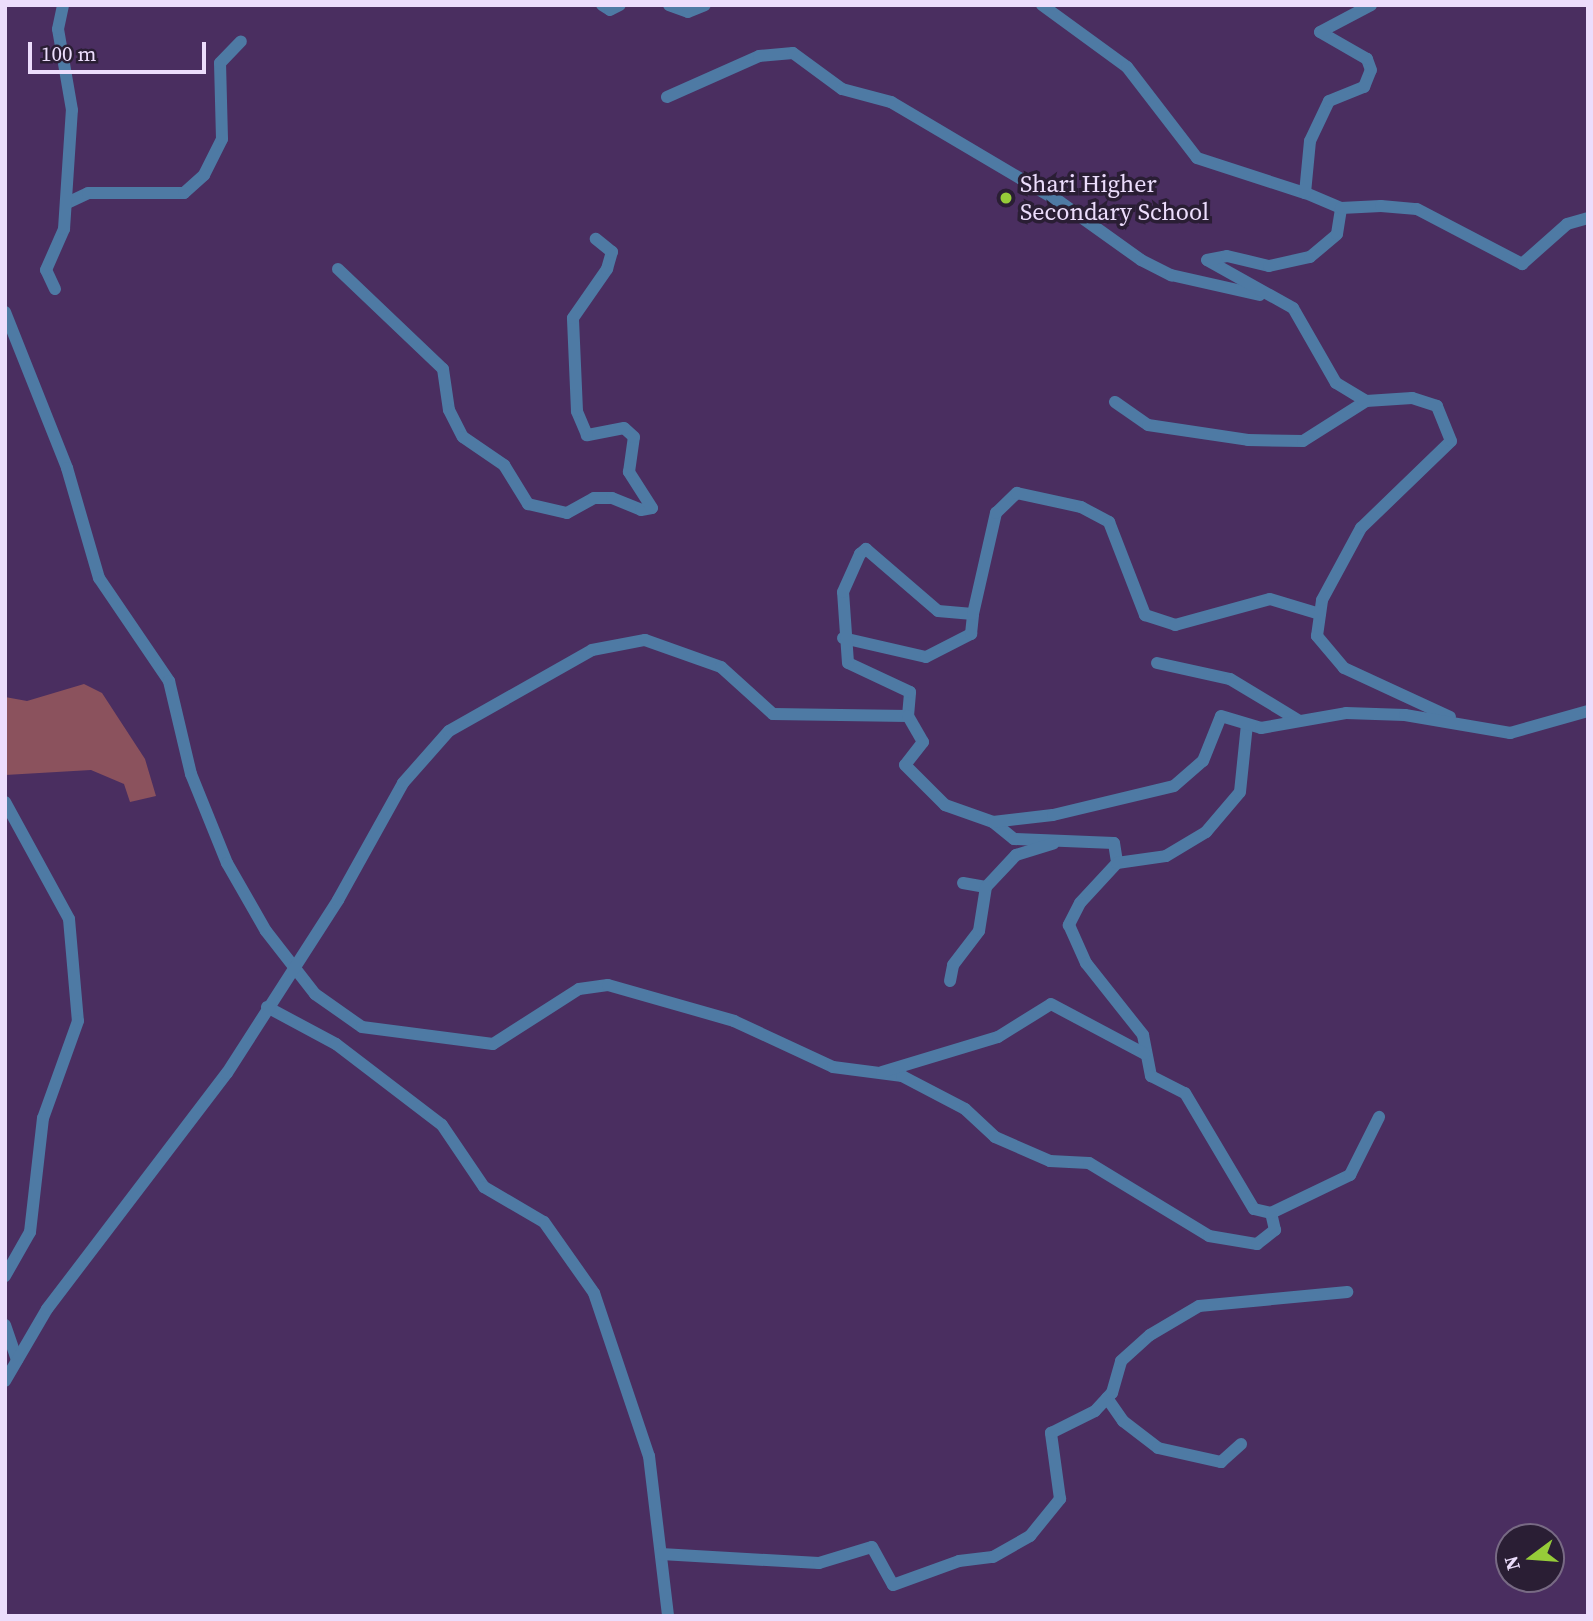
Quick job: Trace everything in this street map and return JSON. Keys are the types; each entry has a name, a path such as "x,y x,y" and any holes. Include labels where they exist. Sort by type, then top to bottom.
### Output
{"street":[{"path":"55,289 46,270 64,229 72,110 58,29 63,5"},
{"path":"602,5 620,5"},
{"path":"669,5 688,12 705,5"},
{"path":"1042,5 1127,67 1197,158 1305,193 1341,208 1418,209 1522,264 1567,224 1588,218"},
{"path":"1305,193 1310,141 1320,111 1364,87 1371,70 1367,59 1321,27 1371,5"},
{"path":"67,203 88,193 184,193 204,175 222,139 220,63 241,41"},
{"path":"667,97 759,56 793,54 842,89 891,102 1060,202 1141,260 1171,275 1270,296"},
{"path":"1341,208 1337,234 1310,257 1269,266 1227,256 1207,260 1293,308 1336,383 1366,401"},
{"path":"338,269 443,369 449,411 463,437 504,465 528,504 567,513 594,498 612,498 640,510 652,508 629,472 634,437 624,428 587,435 577,411 573,318 607,269 611,252 596,239"},
{"path":"5,312 67,468 99,578 169,681 206,817 247,899 315,994 362,1027 418,1039 493,1044 579,989 608,985 734,1021 833,1067 902,1076 965,1109 995,1137 1050,1161 1089,1163 1128,1183 1209,1236 1257,1244 1275,1230 1271,1213"},
{"path":"1115,402 1158,427 1303,441 1366,401 1412,398 1437,406 1451,441 1361,528 1320,614 1317,636 1344,668 1469,726"},
{"path":"844,638 926,657 971,634 996,513 1017,493 1081,507 1109,522 1145,615 1175,625 1270,599 1320,614"},
{"path":"973,614 939,611 866,549 843,592 844,638 848,663 910,692 908,716 923,742 905,765 945,805 993,822 1014,839 1114,843 1116,863"},
{"path":"5,1381 47,1309 227,1073 403,783 450,731 592,650 645,640 708,662 773,713 908,716"},
{"path":"1157,663 1230,680 1301,721"},
{"path":"993,822 1053,815 1174,786 1203,761 1221,716 1247,724 1394,714 1510,733 1588,711"},
{"path":"1247,724 1240,792 1206,832 1166,856 1116,863 1080,903 1069,925 1086,963 1143,1035 1151,1076 1185,1093 1200,1114 1254,1209 1271,1213 1350,1175 1379,1117"},
{"path":"5,802 69,919 78,1021 43,1118 30,1232 5,1276"},
{"path":"950,981 953,965 979,931 986,887 1016,855 1074,840"},
{"path":"963,883 986,887"},
{"path":"878,1073 998,1037 1051,1004 1145,1054"},
{"path":"267,1007 336,1044 442,1125 484,1187 544,1222 594,1293 649,1456 668,1616"},
{"path":"661,1554 819,1563 872,1547 893,1585 959,1561 993,1557 1030,1536 1060,1499 1051,1433 1107,1398 1121,1361 1150,1335 1199,1306 1347,1292"},
{"path":"5,1325 17,1360"},
{"path":"1107,1398 1123,1421 1158,1448 1221,1462 1241,1444"}],"shaded area":[{"path":"84,684 102,693 145,759 156,796 130,802 124,784 91,770 5,775 5,697 27,701"}],"place":[{"name":"Shari Higher Secondary School","path":"1006,198"}]}
